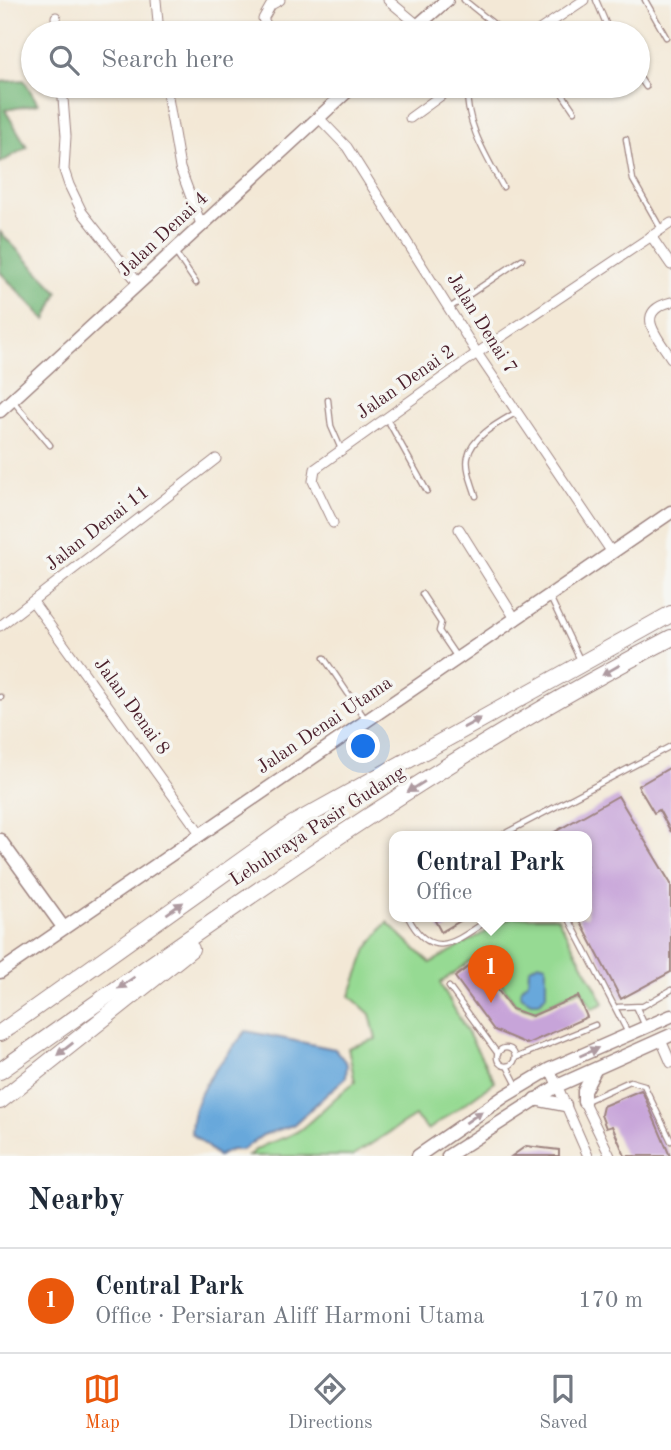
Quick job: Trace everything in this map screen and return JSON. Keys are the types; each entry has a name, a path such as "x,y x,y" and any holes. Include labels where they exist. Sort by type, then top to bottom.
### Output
{"highway":[{"name":"Lebuhraya Pasir Gudang","path":"0,1033 293,824 671,614"},
{"name":"Lebuhraya Pasir Gudang","path":"0,1071 310,853 513,726 671,638"},
{"path":"0,1101 310,853"}],"street":[{"path":"156,0 158,21"},
{"path":"264,21 266,11 281,0"},
{"path":"388,0 407,21"},
{"path":"423,21 447,0"},
{"path":"553,21 584,0"},
{"path":"56,17 56,21"},
{"path":"63,98 66,136 64,170 69,185 82,212 139,284"},
{"path":"168,98 180,168 202,227"},
{"name":"Jalan Denai 4","path":"0,411 340,98"},
{"path":"410,118 438,98"},
{"name":"Jalan Denai 7","path":"319,118 347,147 451,307 477,353 611,551"},
{"name":"Jalan Denai 2","path":"333,523 315,487 315,470 477,353 671,223"},
{"path":"651,236 671,265"},
{"path":"671,302 658,306 651,314 651,326 671,358"},
{"name":"Jalan Denai 11","path":"0,625 216,458"},
{"name":"Jalan Denai Utama","path":"0,972 671,512"},
{"path":"459,529 516,620"},
{"name":"Jalan Denai 8","path":"33,602 200,833"},
{"path":"0,840 63,927"},
{"path":"418,1156 550,1069 671,1016"},
{"path":"448,1156 557,1086 666,1038 671,1063"},
{"path":"550,1069 588,1156"},
{"path":"595,1069 584,1091 584,1102 610,1156"},
{"path":"534,1099 565,1105"}],"lane":[{"path":"464,0 490,21"},
{"path":"596,0 605,21"},
{"path":"645,0 666,37"},
{"path":"468,98 479,144 503,187"},
{"path":"565,98 574,111"},
{"path":"626,139 633,180 662,229"},
{"path":"175,252 196,283"},
{"path":"451,307 522,259"},
{"path":"12,400 50,446"},
{"path":"328,400 331,426 341,450"},
{"path":"476,496 467,458 486,432 517,412"},
{"path":"386,418 427,491"},
{"path":"422,594 441,623 439,631 459,659"},
{"path":"550,596 581,662"},
{"path":"324,658 366,721"},
{"path":"509,831 671,746"},
{"path":"411,922 424,940 441,946 484,922"},
{"path":"571,922 617,1007 628,1034"},
{"path":"449,987 498,1054 499,1061 507,1066 518,1088"},
{"path":"617,1007 636,1008 671,990"},
{"path":"636,1008 646,1027"},
{"path":"507,1066 515,1058 595,1025"},
{"path":"498,1054 508,1048 515,1058"},
{"path":"584,1102 631,1081 638,1081 644,1085 671,1141"}],"green space":[{"path":"21,80 21,98 34,98 38,104 5,110 27,147 0,163 0,82"},
{"path":"0,232 58,292 46,320 0,272"},
{"path":"387,922 430,963 503,922 560,922 604,1003 592,1009 581,989 535,1011 516,1005 480,954 440,983 495,1082 428,1130 415,1116 352,1156 248,1156 261,1147 301,1129 355,1082 348,1048 376,1039 370,1014 350,996 367,949"}],"water":[{"path":"538,963 546,965 546,995 540,1002 531,1002 521,996 521,989 528,981 529,969"},
{"path":"246,1031 335,1049 347,1064 346,1077 293,1125 263,1135 242,1150 231,1150 218,1156 191,1133 192,1118 210,1078"}],"building":[{"path":"671,767 671,832 659,810 654,813 638,786"},
{"path":"618,796 671,884 671,972 621,999 581,922 592,922 592,831 557,831"},
{"path":"436,922 458,922 441,932"},
{"path":"476,961 512,1009 532,1016 578,996 587,1017 527,1044 494,1030 455,977"},
{"path":"641,1090 670,1156 625,1156 612,1126 606,1128 601,1115 603,1106"},
{"path":"526,1146 559,1150 559,1156 512,1156"}],"place":[{"name":"Central Park","path":"491,1003"}]}
